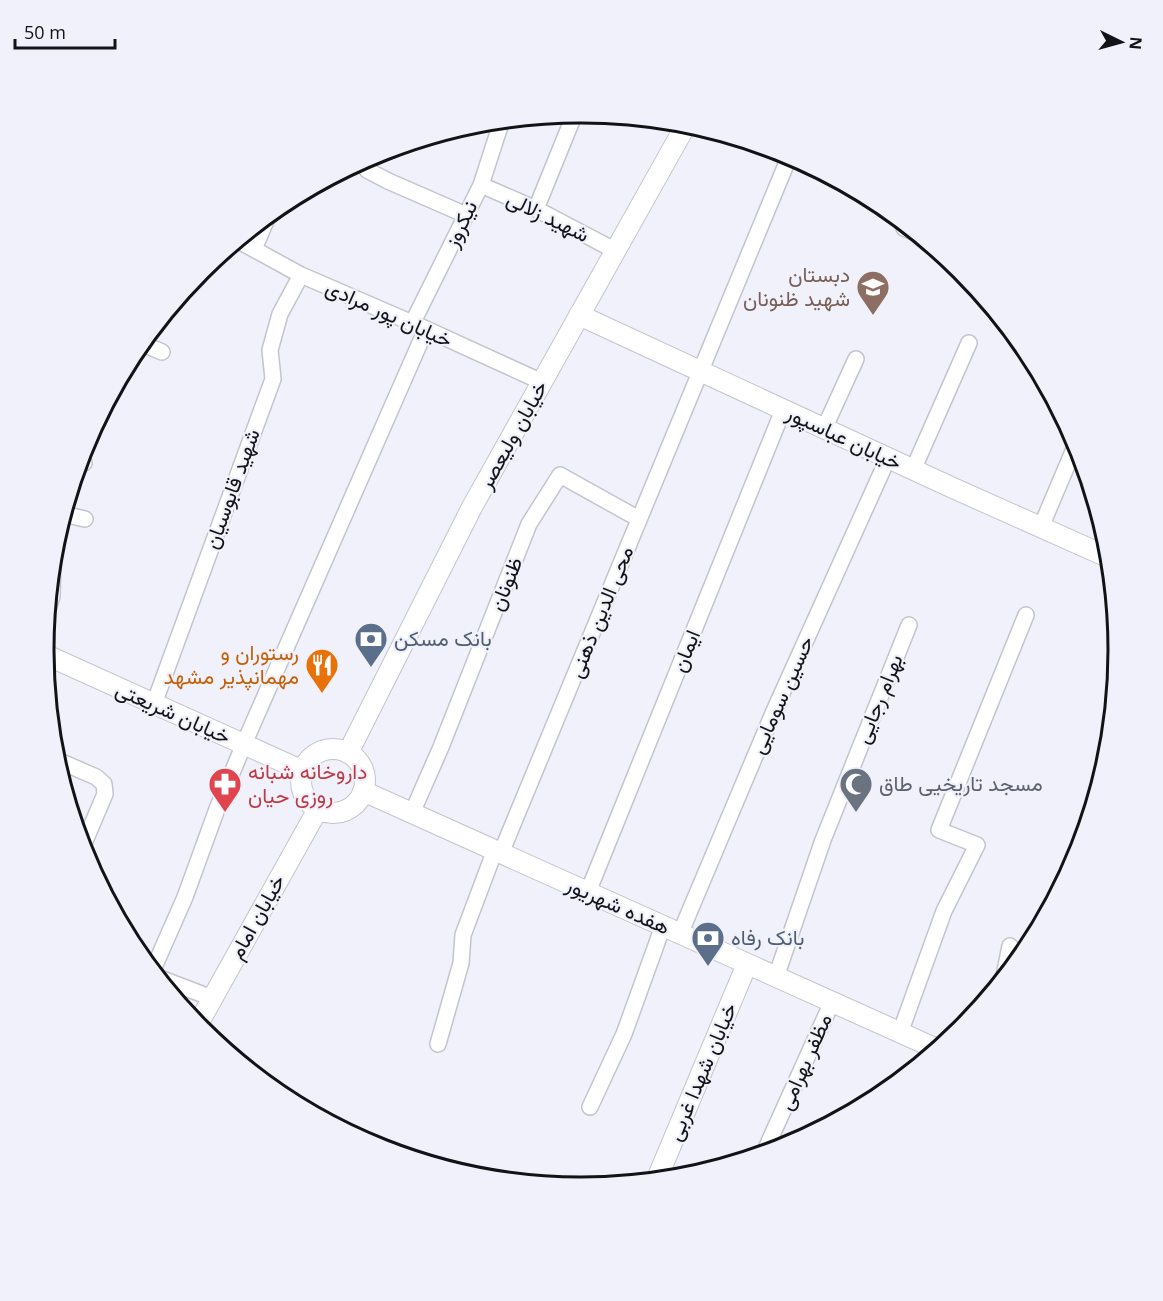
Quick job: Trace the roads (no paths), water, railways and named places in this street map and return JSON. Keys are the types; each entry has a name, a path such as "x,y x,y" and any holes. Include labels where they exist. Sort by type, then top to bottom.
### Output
{"main road":[{"name":"خیابان ولیعصر","path":"348,753 472,507 682,133"},
{"name":"خیابان عباسپور","path":"579,315 913,470 1100,553"},
{"name":"خیابان شریعتی","path":"54,664 154,704 303,771"},
{"path":"327,749 338,749 348,753 361,765 365,782 358,801 350,808 339,812 318,809 311,804 302,789 303,771 308,761 327,749"},
{"name":"هفده شهریور","path":"363,791 930,1046"},
{"name":"خیابان امام","path":"202,1016 318,809"},
{"name":"خیابان شهدا غربی","path":"660,1172 747,964"}],"street":[{"path":"536,209 570,123"},
{"name":"نیکروز","path":"156,962 185,897 217,809 465,215 481,185 497,130"},
{"name":"محی الدین ذهنی","path":"438,1044 461,963 463,935 786,164"},
{"path":"367,169 465,215"},
{"name":"شهید زلالی","path":"481,185 536,209 616,251"},
{"path":"254,249 262,231"},
{"name":"خیابان پور مرادی","path":"245,244 301,275 542,382"},
{"name":"شهید قابوسیان","path":"154,704 273,379 270,350 280,314 301,275"},
{"path":"913,470 969,343"},
{"path":"150,347 162,352"},
{"path":"824,429 856,359"},
{"name":"ایمان","path":"588,892 783,410"},
{"name":"حسین سومایی","path":"590,1107 774,711 888,458"},
{"path":"1041,527 1073,460"},
{"name":"ظنونان","path":"412,813 441,747 529,524 560,476 639,519"},
{"path":"72,516 85,519"},
{"path":"900,1033 944,911 977,845 939,830 1026,615"},
{"name":"بهرام رجایی","path":"776,977 824,840 909,625"},
{"path":"67,764 96,777 104,784 105,794 88,835"},
{"path":"1007,963 1010,946"},
{"path":"172,983 212,998"},
{"name":"مظفر بهرامی","path":"768,1144 832,1002"}],"place":[{"name":"دبستان شهید ظنونان","path":"873,316"},
{"name":"بانک مسکن","path":"371,668"},
{"name":"رستوران و مهمانپذیر مشهد","path":"322,694"},
{"name":"داروخانه شبانه روزی حیان","path":"225,813"},
{"name":"مسجد تاریخیی طاق","path":"856,813"},
{"name":"بانک رفاه","path":"708,967"}]}
